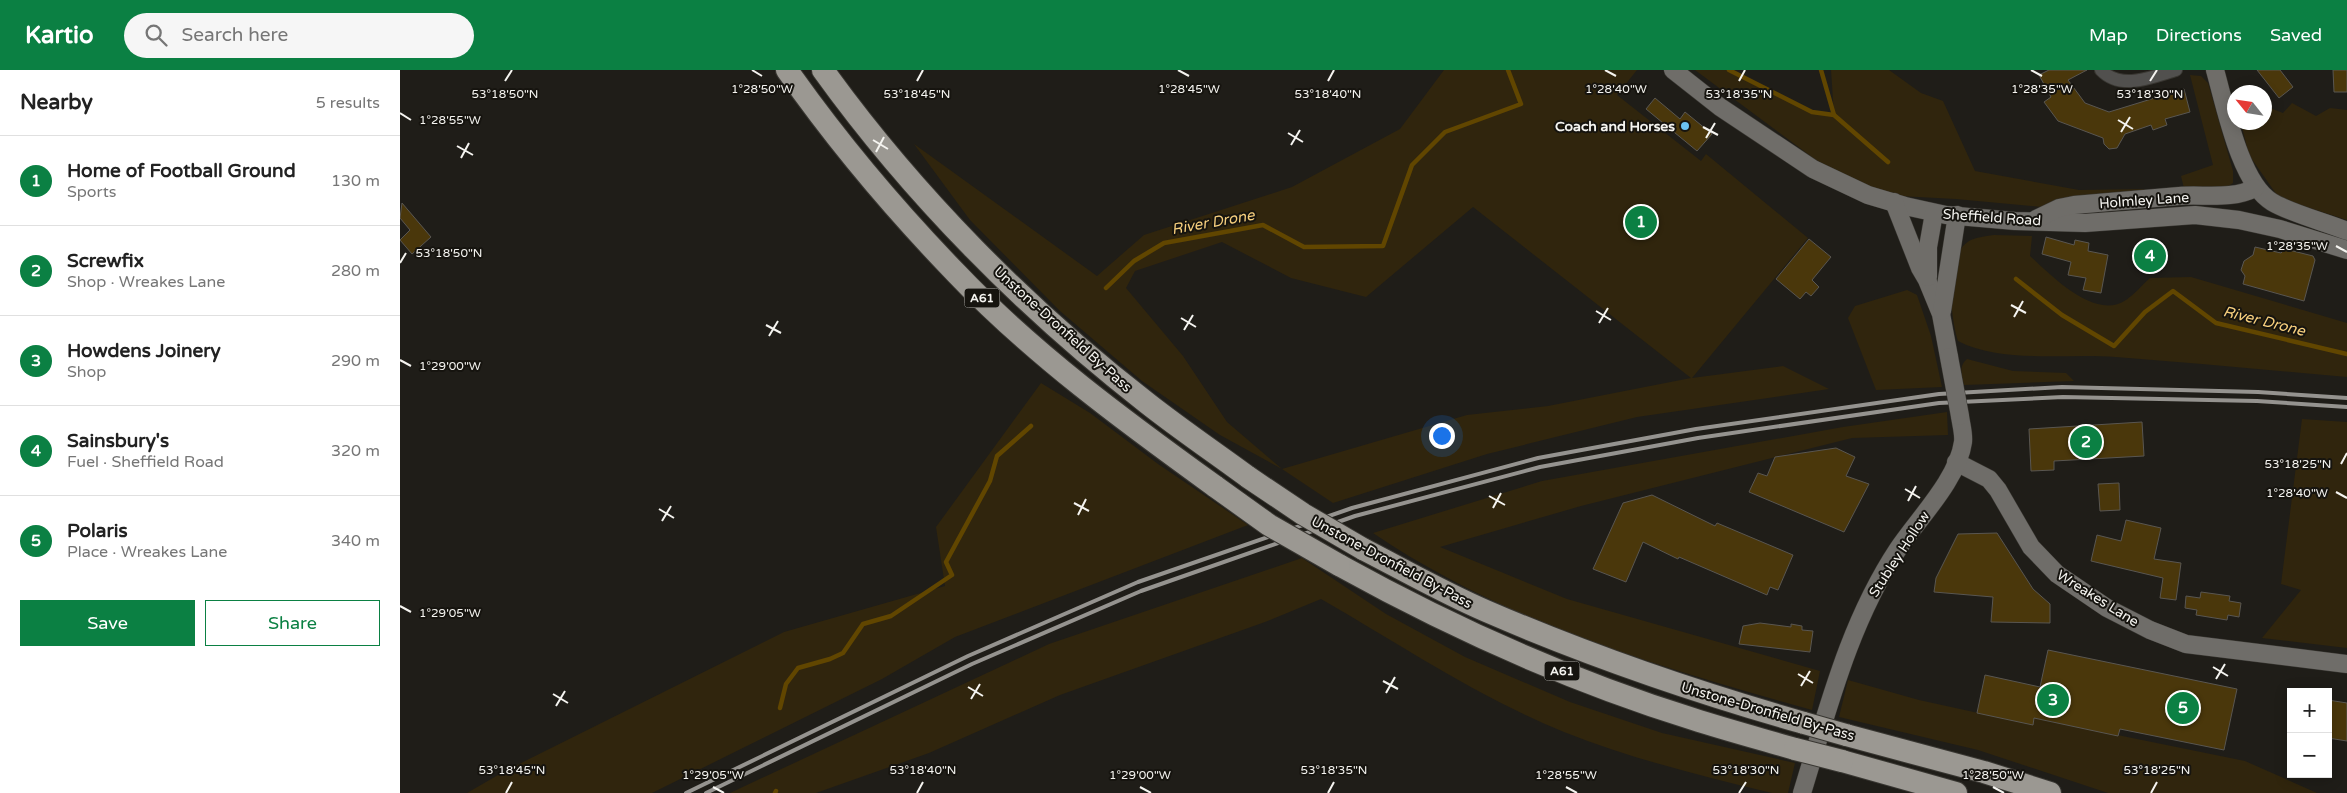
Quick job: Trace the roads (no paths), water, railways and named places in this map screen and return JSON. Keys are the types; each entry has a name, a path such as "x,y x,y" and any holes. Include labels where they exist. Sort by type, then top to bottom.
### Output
{"highway":[{"name":"Unstone-Dronfield By-Pass","path":"786,70 876,184 957,274 1031,343 1124,421 1269,525 1435,616 1594,684 1692,719 1956,793"},
{"name":"Unstone-Dronfield By-Pass","path":"824,70 909,178 997,271 1058,328 1147,403 1248,477 1302,514 1363,550 1484,610 1611,662 1721,699 1984,772 2050,793"}],"main road":[{"name":"Sheffield Road","path":"1672,70 1720,107 1813,169 1868,195 1934,213 1989,220 2085,223 2195,215 2239,220 2280,229 2347,250"},
{"path":"2215,70 2243,164 2256,188 2272,202 2347,231"},
{"name":"Holmley Lane","path":"2034,220 2059,208 2074,205 2180,196 2232,195 2245,193 2256,188"},
{"name":"Stubley Hollow","path":"1802,793 1845,654 1861,615 1883,574 1941,491 1956,462 1963,442 1941,314 1928,280 1920,268 1894,202"},
{"name":"Stubley Hollow","path":"1928,280 1928,248 1934,213"},
{"name":"Stubley Hollow","path":"1941,314 1957,215"},
{"name":"Wreakes Lane","path":"1956,462 1989,480 1998,490 2031,547 2057,574 2107,608 2150,630 2186,644 2347,664"}],"street":[{"path":"2101,70 2110,78 2122,82 2140,80 2176,70"}],"waterway":[{"name":"River Drone","path":"1106,288 1134,261 1164,243 1263,225 1304,247 1383,246 1412,165 1445,132 1521,104 1508,70"},
{"name":"River Drone","path":"1729,70 1812,112 1834,115 1888,162"},
{"path":"1821,70 1834,115"},
{"name":"River Drone","path":"2016,279 2062,315 2114,346 2145,312 2173,291 2216,323 2347,354"},
{"name":"River Drone","path":"780,708 786,684 798,668 830,659 843,653 863,624 891,616 952,575 946,562 990,481 997,456 1031,426"}],"railway":[{"path":"686,793 968,656 1138,582 1352,508 1538,458 1696,429 1939,394 2062,387 2258,392 2347,398"},
{"path":"706,793 972,664 1141,591 1355,516 1540,467 1698,438 1939,403 2063,397 2257,401 2347,407"}],"place":[{"name":"Coach and Horses","path":"1685,126"},
{"name":"Home of Football Ground","path":"1641,222"},
{"name":"Sainsbury's","path":"2150,256"},
{"name":"Screwfix","path":"2086,442"},
{"name":"Howdens Joinery","path":"2053,700"},
{"name":"Polaris","path":"2183,708"}]}
